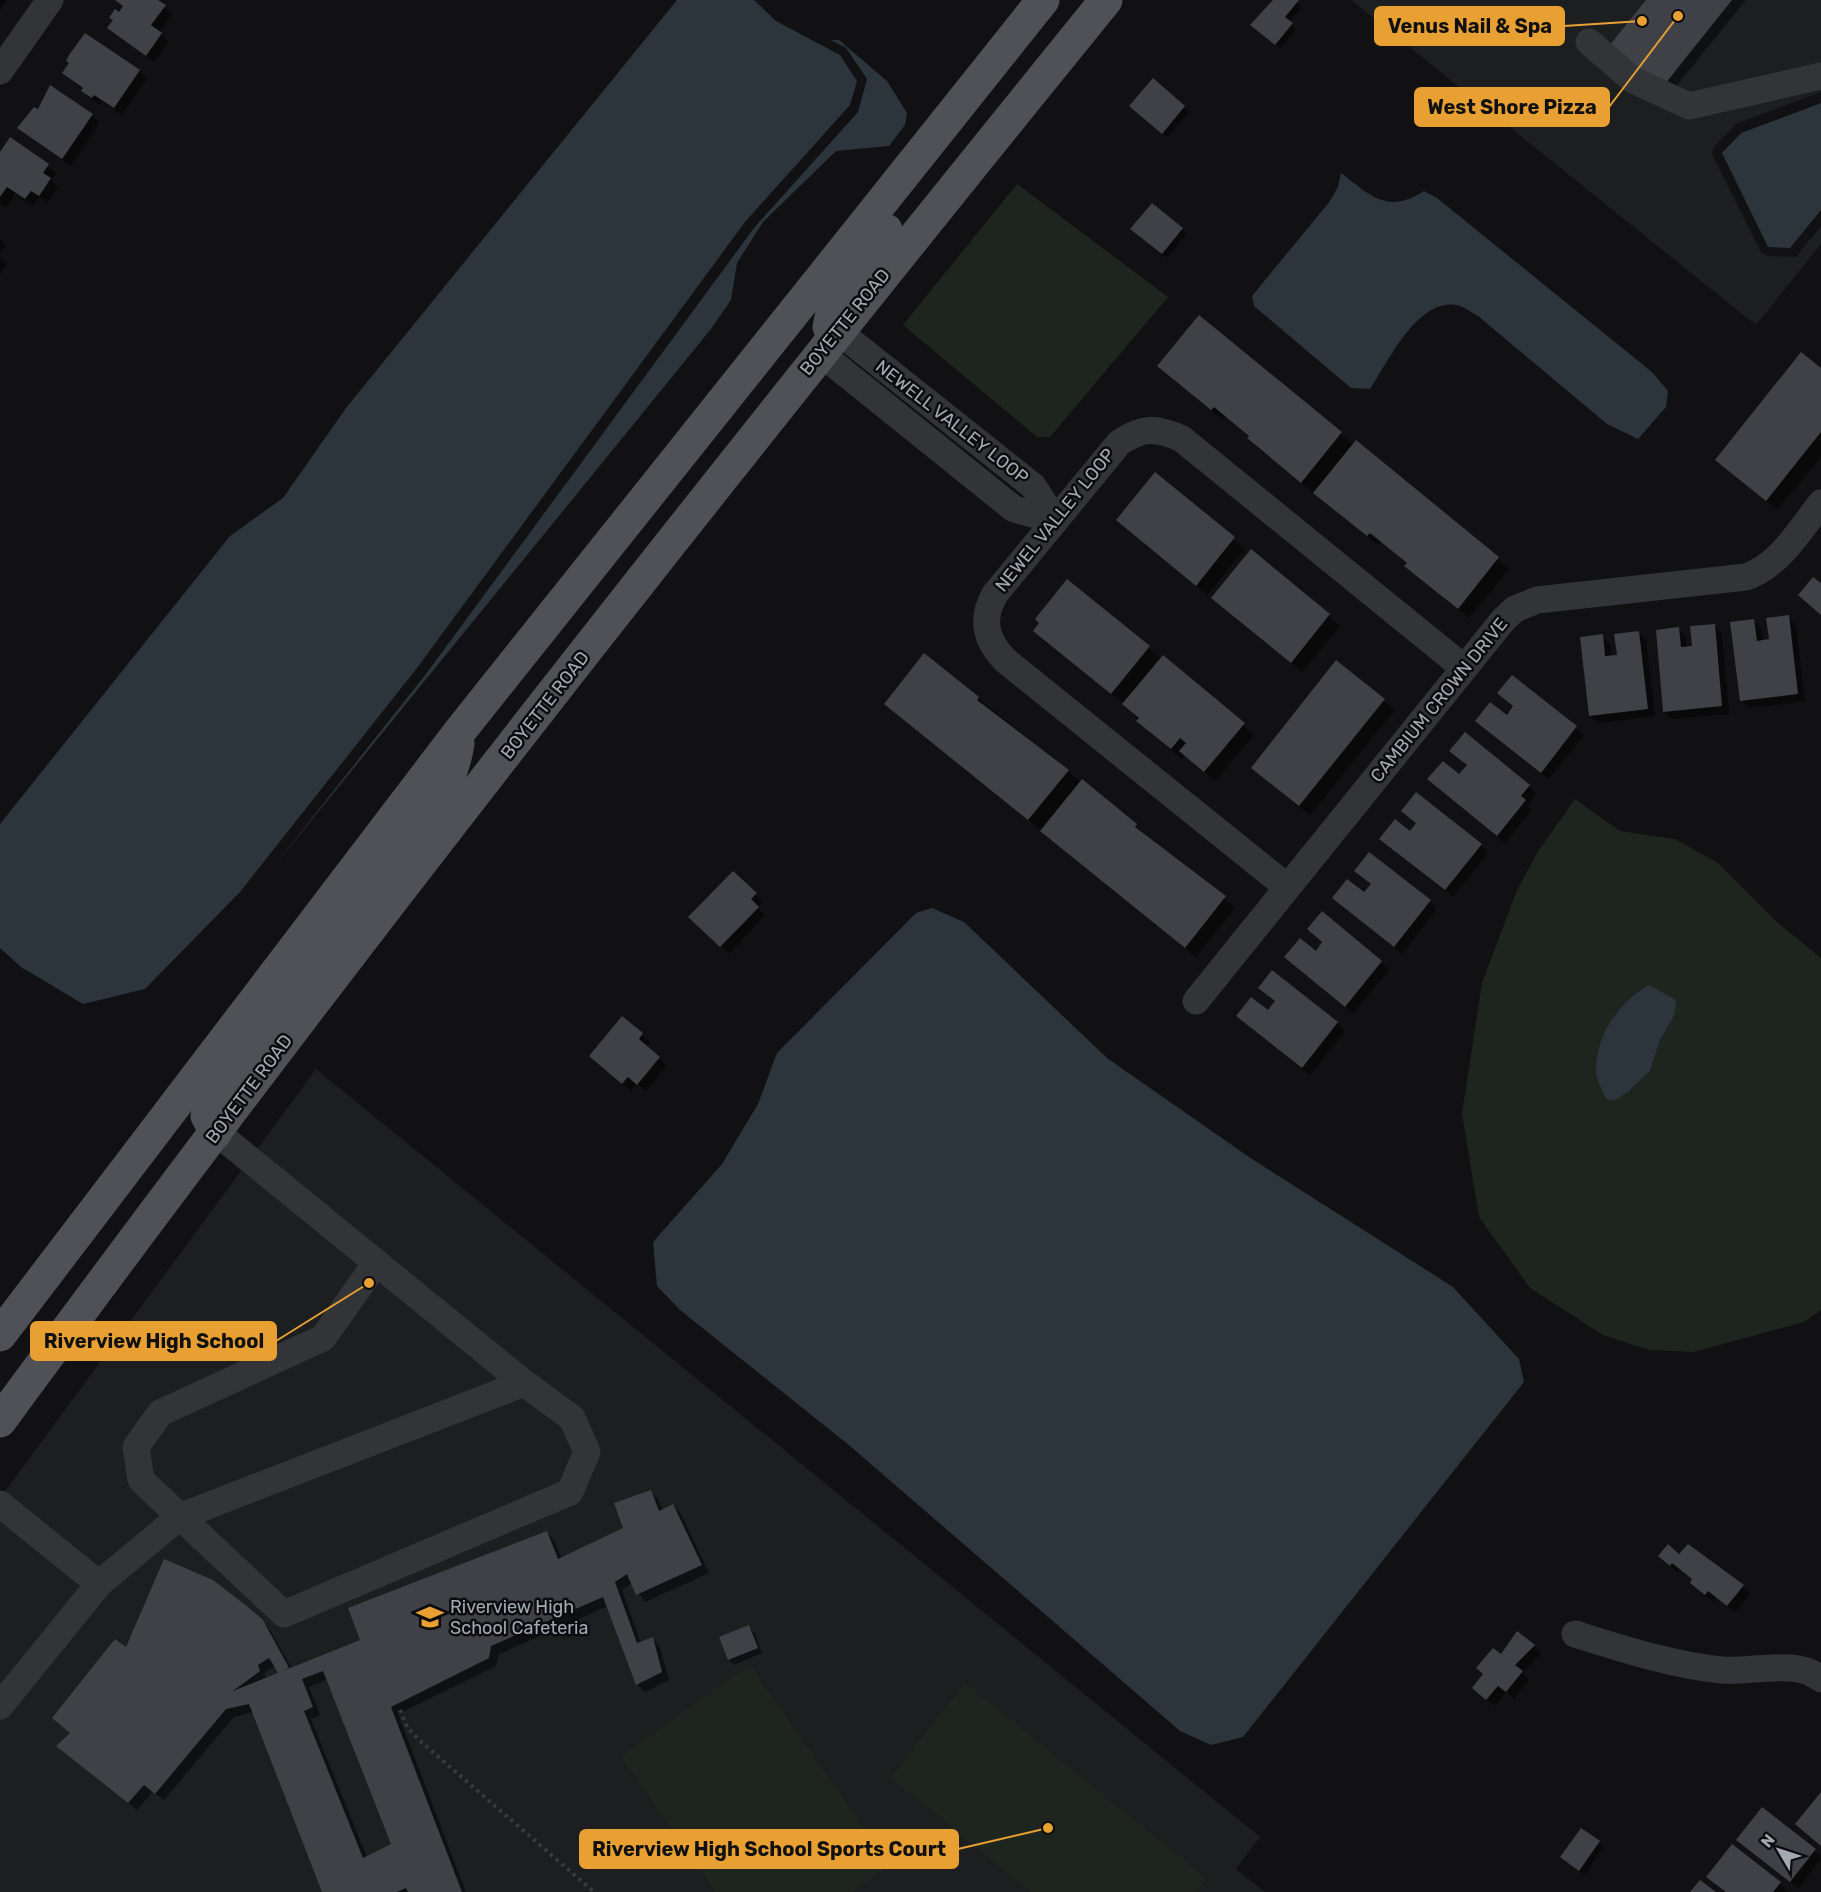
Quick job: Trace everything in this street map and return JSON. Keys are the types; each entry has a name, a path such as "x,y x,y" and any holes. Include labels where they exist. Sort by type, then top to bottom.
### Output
{"main road":[{"path":"0,1335 460,731 1043,0"},
{"name":"BOYETTE ROAD","path":"0,1421 216,1132 828,343 1106,0"},
{"path":"828,343 835,303 859,263 961,137 970,117 972,87"},
{"path":"216,1132 207,1116 213,1097 444,792 456,758 460,731"}],"street":[{"path":"0,71 50,0"},
{"path":"1589,42 1634,80 1689,106 1821,76"},
{"name":"NEWELL VALLEY LOOP","path":"828,343 1033,486 1055,520"},
{"name":"NEWEL VALLEY LOOP","path":"1287,887 994,649 988,637 985,620 994,594 1119,443 1132,433 1149,428 1165,431 1182,440 1464,668"},
{"name":"CAMBIUM CROWN DRIVE","path":"1196,1001 1504,619 1525,603 1746,577 1757,573 1777,558 1821,503"},
{"path":"216,1132 524,1383 572,1418 587,1452 570,1492 284,1614 141,1480 136,1447 160,1413 323,1338 376,1263"},
{"path":"0,1706 99,1584 179,1516 524,1383"},
{"path":"0,1504 99,1584"},
{"path":"1575,1634 1635,1653 1723,1670 1779,1668 1817,1676"}],"path":[{"path":"400,1710 407,1727 419,1740 594,1892"}],"shaded area":[{"path":"677,0 754,0 776,21 840,55 857,81 850,105 745,222 417,668 240,892 145,989 83,1004 21,967 0,948 0,824 230,536 283,498 346,408"},
{"path":"1351,0 1821,0 1821,92 1736,124 1713,148 1712,154 1761,252 1768,256 1796,257 1821,226 1821,244 1756,325"},
{"path":"831,40 839,40 887,81 907,113 905,125 889,146 836,151 763,222 737,263 731,300 711,329 270,871 426,674 754,228 858,112 867,79 846,48"},
{"path":"1821,103 1821,210 1790,248 1768,247 1722,153 1741,133"},
{"path":"1341,173 1370,195 1389,202 1411,198 1424,191 1437,198 1652,372 1668,391 1666,407 1638,439 1607,424 1478,316 1456,305 1442,306 1429,312 1417,322 1405,334 1370,389 1351,388 1254,306 1252,296 1330,201 1338,187"},
{"path":"1017,184 1168,297 1050,437 1037,437 903,325"},
{"path":"1575,799 1620,831 1675,839 1718,863 1778,923 1821,958 1821,1310 1804,1322 1693,1352 1649,1350 1603,1335 1530,1288 1479,1217 1462,1114 1482,983 1517,890 1539,850","holes":["1649,985 1674,1016 1660,1040 1650,1071 1628,1092 1614,1101 1596,1074 1601,1046 1617,1011 1636,993"]},
{"path":"932,908 964,922 1107,1058 1249,1157 1453,1287 1519,1359 1524,1382 1243,1737 1211,1745 1180,1731 850,1446 680,1310 657,1286 653,1242 722,1164 758,1104 777,1053 916,913"},
{"path":"1649,985 1676,1000 1674,1016 1660,1040 1650,1071 1628,1092 1614,1101 1606,1099 1596,1073 1604,1033 1618,1011"},
{"path":"316,1069 1260,1837 1236,1869 1265,1892 0,1892 0,1498"},
{"path":"750,1665 890,1865 852,1892 716,1892 621,1756"},
{"path":"965,1683 1207,1879 1196,1892 1031,1892 891,1777"}],"building":[{"path":"115,0 158,0 166,5 151,25 162,33 146,56 107,28 113,20 109,18 115,9 119,12 123,6"},
{"path":"1273,0 1299,0 1285,17 1293,23 1275,45 1250,25"},
{"path":"1646,0 1732,0 1661,89 1609,46"},
{"path":"85,33 140,70 114,108 94,95 92,98 81,91 83,88 62,73 69,63 66,61 69,55"},
{"path":"1153,78 1185,106 1162,134 1129,106"},
{"path":"50,85 93,114 62,159 17,128 34,107 38,109"},
{"path":"10,137 49,164 43,173 51,178 39,196 31,191 25,199 7,187 0,197 0,152"},
{"path":"1152,203 1183,228 1162,254 1130,229"},
{"path":"1199,315 1342,432 1301,483 1214,407 1211,410 1157,366"},
{"path":"1801,352 1821,368 1821,432 1766,501 1715,460"},
{"path":"1356,440 1499,557 1458,609 1404,566 1407,563 1370,533 1367,536 1313,493"},
{"path":"1155,472 1235,537 1196,586 1116,520"},
{"path":"1251,549 1330,614 1291,663 1211,598"},
{"path":"1813,577 1821,583 1821,615 1798,595"},
{"path":"1067,579 1150,646 1111,694 1033,631 1039,623 1035,619"},
{"path":"1789,615 1798,694 1740,701 1730,622 1754,619 1757,641 1769,639 1766,618"},
{"path":"1715,624 1722,706 1663,712 1656,630 1679,627 1681,647 1692,646 1690,626"},
{"path":"1639,631 1648,709 1589,716 1580,637 1603,634 1605,656 1617,655 1614,634"},
{"path":"924,653 979,697 977,700 1069,770 1028,820 884,704"},
{"path":"1163,655 1245,723 1204,772 1179,751 1186,743 1180,738 1171,749 1136,721 1139,718 1122,704"},
{"path":"1336,660 1385,699 1299,806 1251,768"},
{"path":"1512,675 1577,726 1541,773 1475,721 1490,702 1507,715 1513,706 1497,693"},
{"path":"1465,732 1530,785 1521,796 1526,800 1497,836 1427,779 1443,761 1459,774 1467,765 1449,751"},
{"path":"1082,779 1137,824 1135,827 1226,896 1185,948 1040,831"},
{"path":"1416,792 1482,844 1445,890 1379,839 1395,819 1410,831 1416,823 1401,811"},
{"path":"1369,852 1431,900 1394,947 1332,898 1347,879 1364,892 1371,884 1354,871"},
{"path":"733,871 757,893 751,899 759,907 720,947 688,917"},
{"path":"1322,911 1382,961 1345,1007 1284,957 1300,938 1316,951 1322,942 1307,929"},
{"path":"1272,970 1338,1022 1302,1068 1236,1016 1251,997 1268,1010 1275,1001 1258,988"},
{"path":"622,1016 643,1033 639,1039 660,1057 637,1085 628,1077 622,1084 589,1056"},
{"path":"651,1490 659,1511 673,1504 702,1565 636,1595 627,1574 615,1582 637,1643 653,1637 662,1672 636,1685 603,1597 491,1646 489,1658 391,1707 462,1892 408,1892 406,1888 397,1892 322,1892 249,1704 226,1709 155,1794 144,1785 128,1803 56,1746 70,1733 52,1718 115,1639 126,1647 164,1559 213,1580 263,1620 289,1668 279,1672 360,1640 348,1608 547,1531 558,1559 623,1528 614,1503","holes":["269,1658 278,1673 233,1691 260,1671 258,1665","323,1671 391,1844 363,1858 304,1711 313,1707 302,1679"]},
{"path":"1668,1544 1679,1554 1688,1544 1744,1585 1727,1606 1708,1591 1705,1595 1690,1583 1692,1579 1672,1563 1670,1566 1658,1556"},
{"path":"749,1625 758,1648 728,1660 719,1637"},
{"path":"1517,1631 1535,1645 1515,1665 1523,1671 1506,1692 1498,1686 1486,1700 1472,1688 1483,1674 1476,1668 1493,1648 1501,1654"},
{"path":"1821,1792 1821,1846 1795,1824"},
{"path":"1762,1807 1816,1849 1790,1882 1736,1840"},
{"path":"1581,1828 1600,1841 1579,1871 1560,1857"},
{"path":"1732,1844 1781,1882 1773,1892 1726,1892 1706,1877"},
{"path":"1700,1880 1716,1892 1690,1892"}],"place":[{"name":"West Shore Pizza","path":"1678,16"},
{"name":"Venus Nail & Spa","path":"1642,21"},
{"name":"Riverview High School","path":"369,1283"},
{"name":"Riverview High School Cafeteria","path":"430,1617"},
{"name":"Riverview High School Sports Court","path":"1048,1828"}]}
